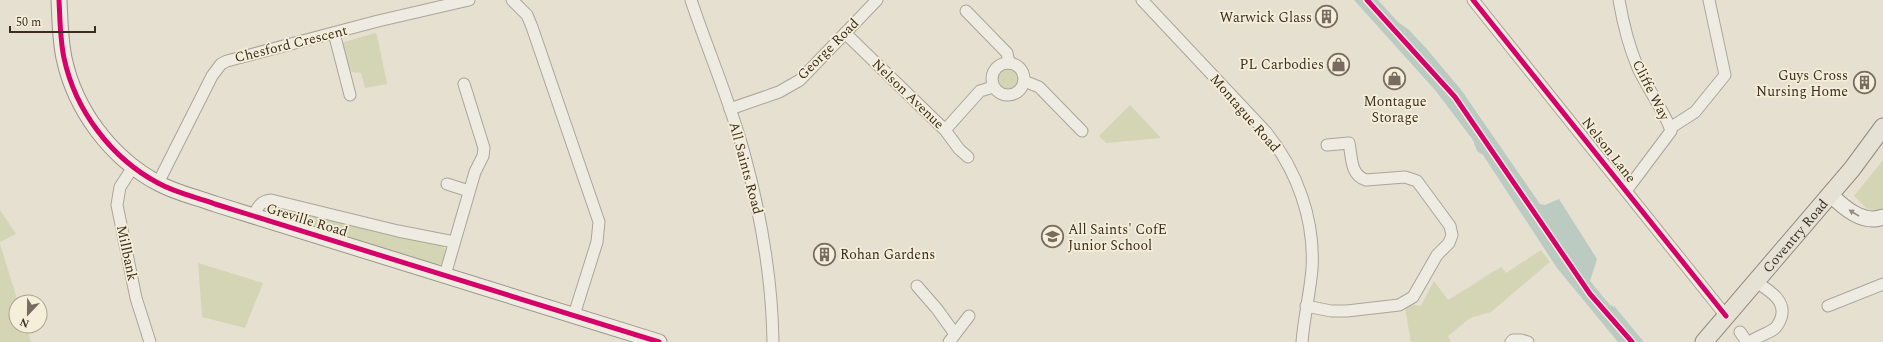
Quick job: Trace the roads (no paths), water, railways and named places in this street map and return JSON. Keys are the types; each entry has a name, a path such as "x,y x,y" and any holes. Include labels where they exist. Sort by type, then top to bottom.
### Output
{"main road":[{"name":"Coventry Road","path":"1704,342 1881,136"}],"street":[{"name":"Greville Road","path":"59,0 64,58 76,96 93,124 117,152 133,167 158,183 177,192 574,315 629,338 660,342"},
{"name":"Chesford Crescent","path":"158,183 208,84 221,64 242,56 469,0"},
{"path":"512,0 527,16 532,27 599,222 598,242 574,315"},
{"name":"All Saints Road","path":"691,0 744,152 765,244 774,342"},
{"name":"George Road","path":"730,109 779,92 796,82 877,0"},
{"name":"Montague Road","path":"1142,0 1266,132 1286,162 1303,201 1310,230 1312,267 1302,342"},
{"name":"Nelson Lane","path":"1473,0 1726,316"},
{"name":"Cliffe Way","path":"1619,0 1625,29 1638,68 1670,128 1670,135 1626,191"},
{"path":"1670,128 1695,112 1725,75 1709,0"},
{"path":"966,11 1007,54 1010,63"},
{"path":"334,33 350,95"},
{"name":"Nelson Avenue","path":"845,33 945,130 959,149 968,157"},
{"path":"1010,63 1016,65 1022,71 1024,81 1021,89 1011,95 1002,95 993,87 991,82 992,75 995,69 1000,65 1010,63"},
{"path":"1024,81 1039,87 1082,131"},
{"path":"445,275 469,191 476,169 483,156 484,148 464,84"},
{"path":"945,130 980,91 993,87"},
{"path":"1306,306 1331,311 1347,312 1399,305 1413,297 1437,255 1449,243 1452,235 1450,226 1417,181 1405,177 1366,180 1360,178 1353,170 1349,143 1327,145"},
{"name":"Millbank","path":"133,167 120,187 117,205 136,298 150,342"},
{"path":"447,184 469,191"},
{"path":"1830,194 1854,214 1861,217 1874,219 1883,217"},
{"name":"Greville Road","path":"254,216 256,210 262,202 271,200 398,231 454,242"},
{"path":"1740,332 1749,342 1761,334 1775,328 1778,325 1782,312 1781,305 1778,300 1755,281"},
{"path":"1828,306 1883,284"},
{"path":"917,286 937,309 952,338 969,316"},
{"path":"1511,342 1514,340 1528,342"}],"place":[{"name":"Warwick Glass","path":"1327,17"},
{"name":"PL Carbodies","path":"1339,64"},
{"name":"Montague Storage","path":"1395,79"},
{"name":"Guys Cross Nursing Home","path":"1864,83"},
{"name":"All Saints' CofE Junior School","path":"1052,237"},
{"name":"Rohan Gardens","path":"824,254"}]}
